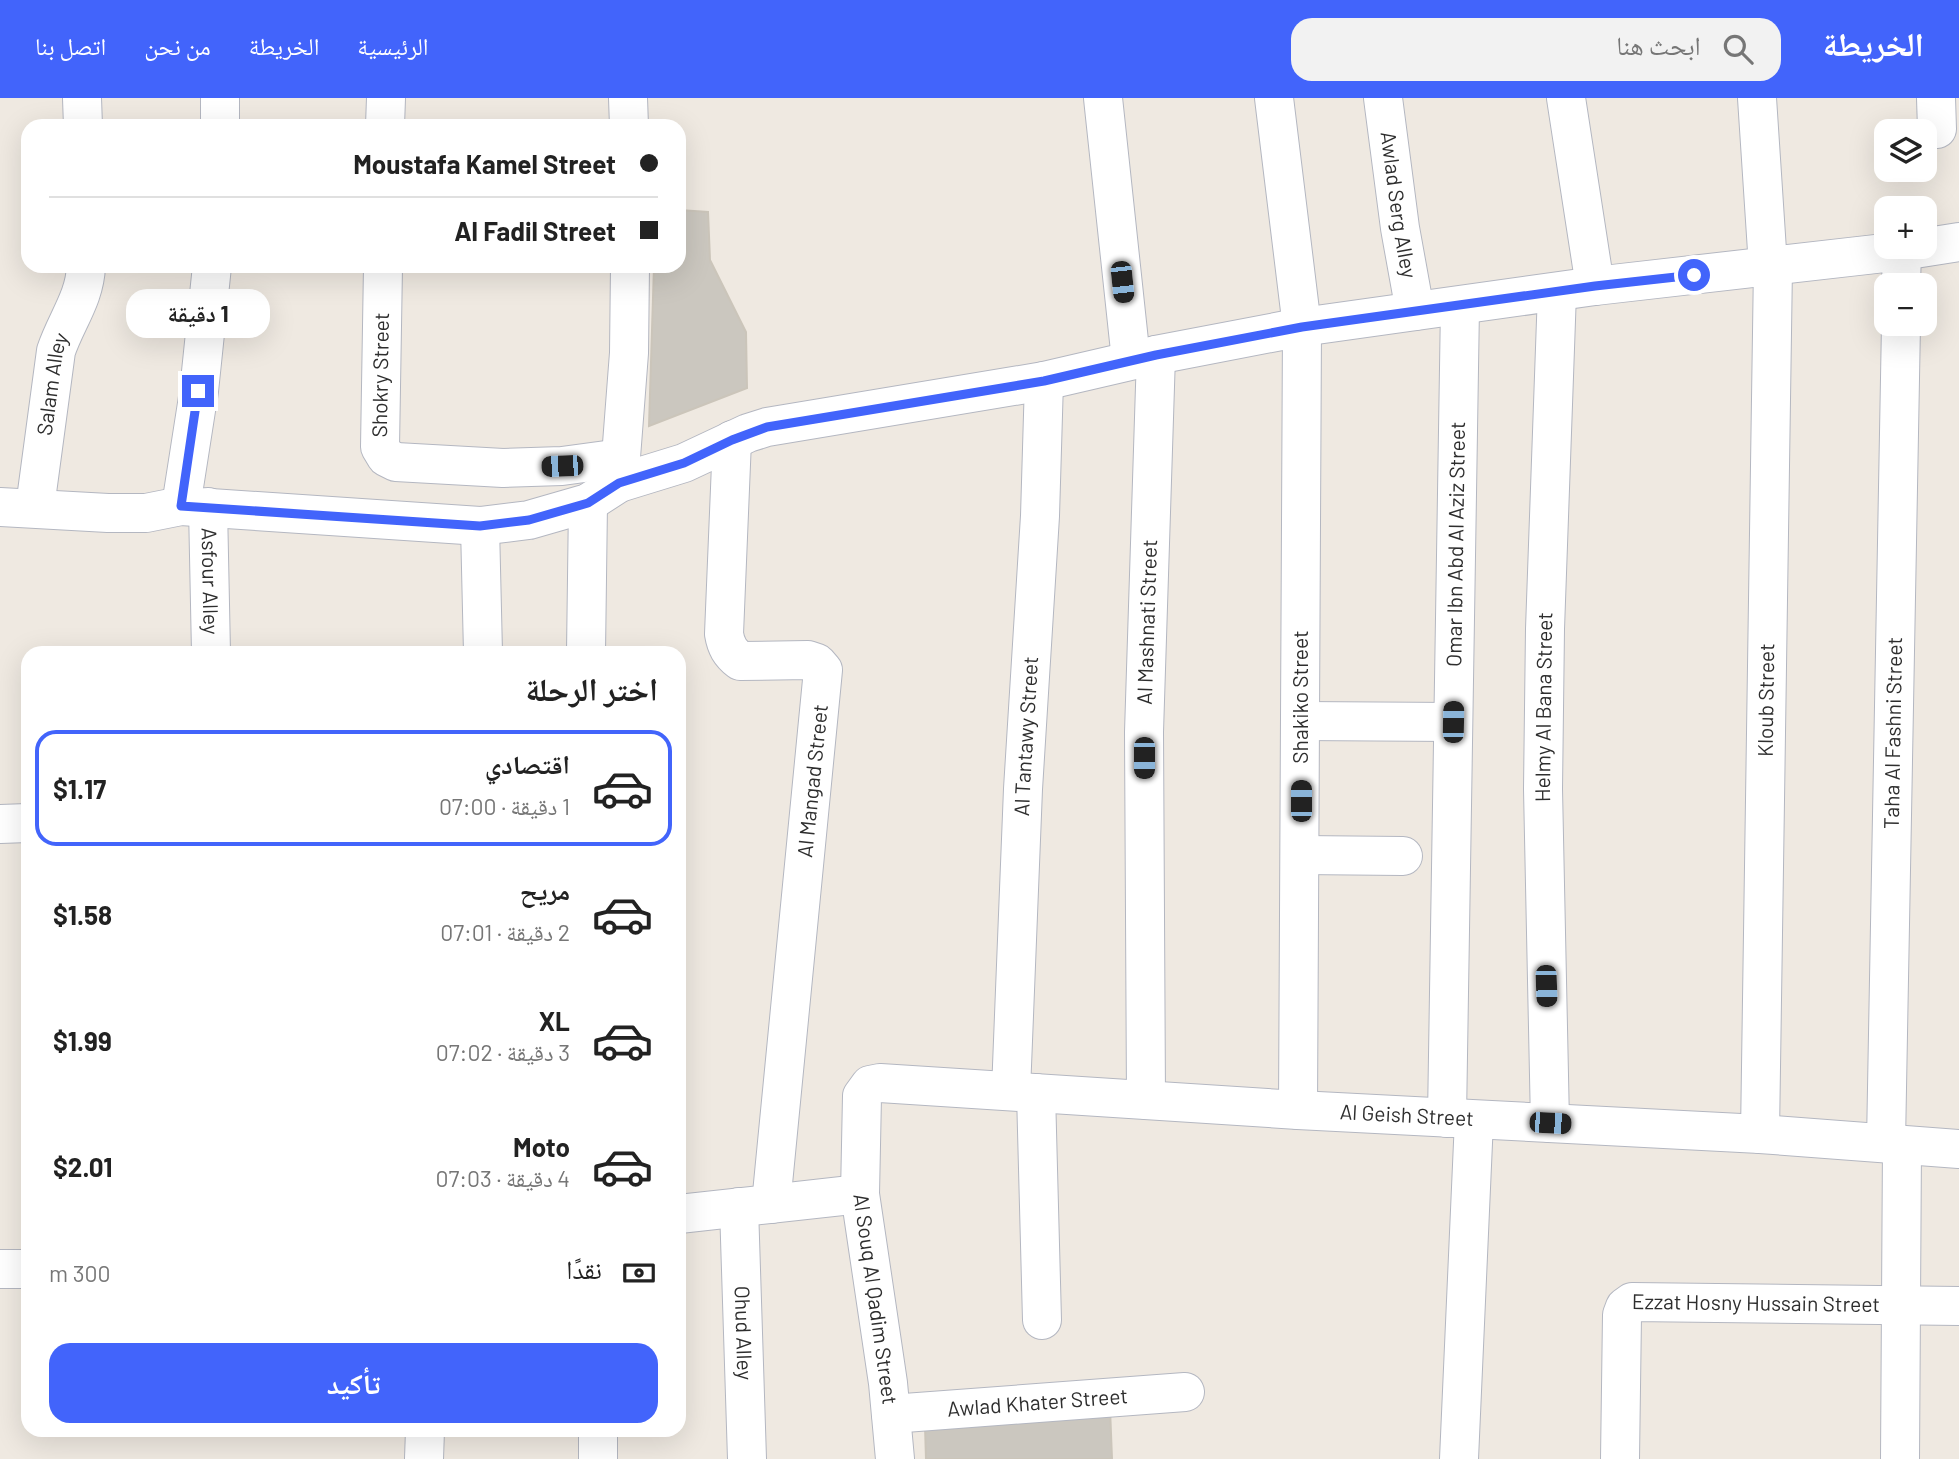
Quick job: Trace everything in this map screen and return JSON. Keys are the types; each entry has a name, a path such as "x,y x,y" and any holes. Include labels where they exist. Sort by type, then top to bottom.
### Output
{"street":[{"path":"82,98 83,119"},
{"path":"220,98 220,119"},
{"path":"385,119 386,98"},
{"path":"628,98 629,119"},
{"name":"Al Mashnati Street","path":"1103,98 1143,357 1146,1100"},
{"name":"Shakiko Street","path":"1274,98 1302,327 1298,1110"},
{"name":"Awlad Serg Alley","path":"1383,98 1400,229 1415,311"},
{"path":"1566,98 1595,286"},
{"name":"Kloub Street","path":"1758,98 1770,266 1759,1134"},
{"path":"18,507 69,512 146,513 195,506 480,526 529,520 609,481 684,463 767,427 1044,381 1143,357 1302,327 1415,311 1595,286 1770,266 1902,268 1959,242"},
{"name":"Salam Alley","path":"18,507 56,351 79,304 85,273"},
{"name":"Asfour Alley","path":"210,646 195,506 200,379 211,273"},
{"name":"Shokry Street","path":"383,273 380,447 386,457 396,462 503,468 562,466 609,481"},
{"path":"587,646 629,353 630,273"},
{"name":"Helmy Al Bana Street","path":"1550,1123 1544,789 1545,629 1557,292"},
{"name":"Omar Ibn Abd Al Aziz Street","path":"1459,1459 1460,1119 1453,722 1460,306"},
{"name":"Taha Al Fashni Street","path":"1900,1459 1901,1306 1894,1144 1901,336"},
{"name":"Al Tantawy Street","path":"1042,1320 1024,1092 1023,789 1041,516 1044,381"},
{"name":"Al Mangad Street","path":"732,440 724,634 726,645 731,655 740,661 808,660 817,663 823,670 755,1206"},
{"path":"480,526 483,646"},
{"path":"1301,721 1453,722"},
{"path":"0,824 21,823"},
{"path":"1301,855 1403,856"},
{"name":"Al Geish Street","path":"862,1096 870,1085 880,1083 1298,1110 1759,1134 1959,1149"},
{"name":"Al Souq Al Qadim Street","path":"862,1096 860,1195 895,1459"},
{"path":"686,1213 860,1195"},
{"name":"Ohud Alley","path":"747,1459 755,1206"},
{"path":"0,1269 21,1269"},
{"name":"Ezzat Hosny Hussain Street","path":"1620,1459 1622,1315 1625,1307 1632,1302 1959,1306"},
{"name":"Awlad Khater Street","path":"891,1414 1185,1392"},
{"path":"424,1459 425,1437"},
{"path":"597,1459 598,1437"}],"building":[{"path":"686,210 708,212 710,260 746,332 747,388 649,426 654,273 686,273"},
{"path":"1110,1408 1112,1459 926,1459 925,1426"}],"route":[{"path":"198,391 181,506 480,526 529,520 588,503 619,483 684,463 767,427 1044,381 1156,355 1302,327 1595,286 1694,275"}]}
